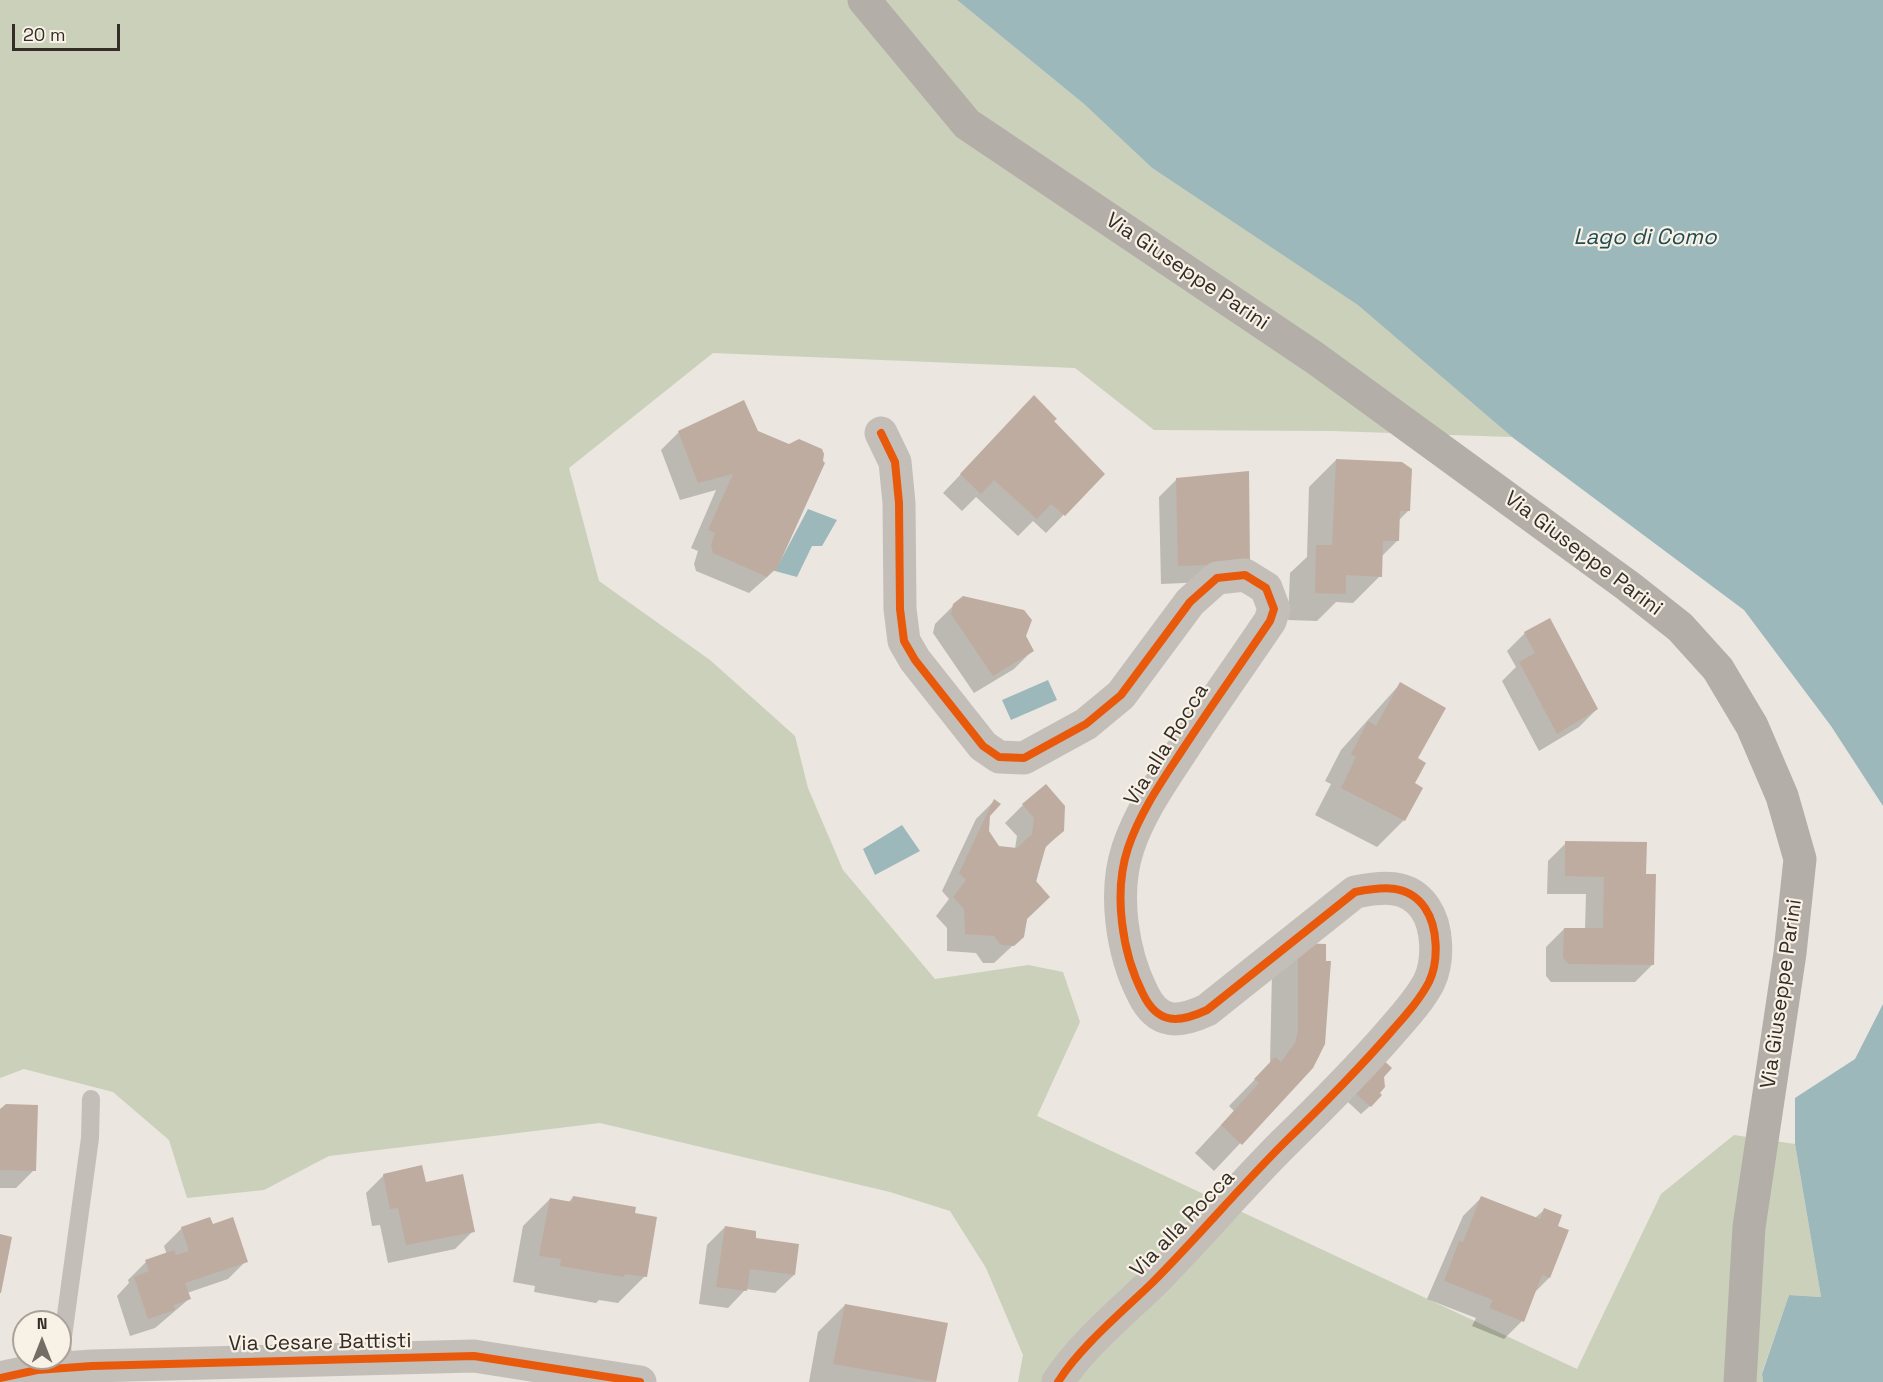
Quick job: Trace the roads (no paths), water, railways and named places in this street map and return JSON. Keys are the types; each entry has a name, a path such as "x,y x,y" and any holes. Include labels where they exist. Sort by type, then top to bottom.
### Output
{"main road":[{"name":"Via Giuseppe Parini","path":"864,0 967,124 1334,372 1628,585 1680,627 1718,669 1752,726 1782,796 1800,859 1790,953 1749,1227 1740,1382"}],"street":[{"name":"Via alla Rocca","path":"881,433 895,462 899,503 900,609 904,641 915,660 984,746 999,757 1024,758 1086,724 1121,695 1190,602 1217,578 1245,575 1266,588 1274,609 1270,621 1152,796 1128,849 1121,891 1130,968 1153,1012 1169,1019 1189,1018 1207,1010 1355,892 1380,887 1400,889 1419,898 1430,916 1435,932 1430,980 1412,1007 1332,1096 1281,1146 1191,1244 1107,1326 1058,1382"},
{"name":"Via Cesare Battisti","path":"72,1368 474,1356 640,1382"},
{"name":"Via Cesare Battisti","path":"0,1378 19,1372 42,1370"}],"lane":[{"path":"67,1310 90,1138 91,1099"}],"water":[{"name":"Lago di Como","path":"957,0 1883,0 1883,806 1831,726 1744,610 1512,437 1358,305 1152,168 1084,104"},
{"path":"808,509 837,520 822,546 812,546 797,577 775,571"},
{"path":"1048,680 1057,700 1011,720 1002,700"},
{"path":"902,825 920,851 875,875 863,849"},
{"path":"1883,1004 1883,1382 1763,1382 1762,1374 1789,1295 1821,1297 1795,1144 1795,1098 1855,1059"}]}
